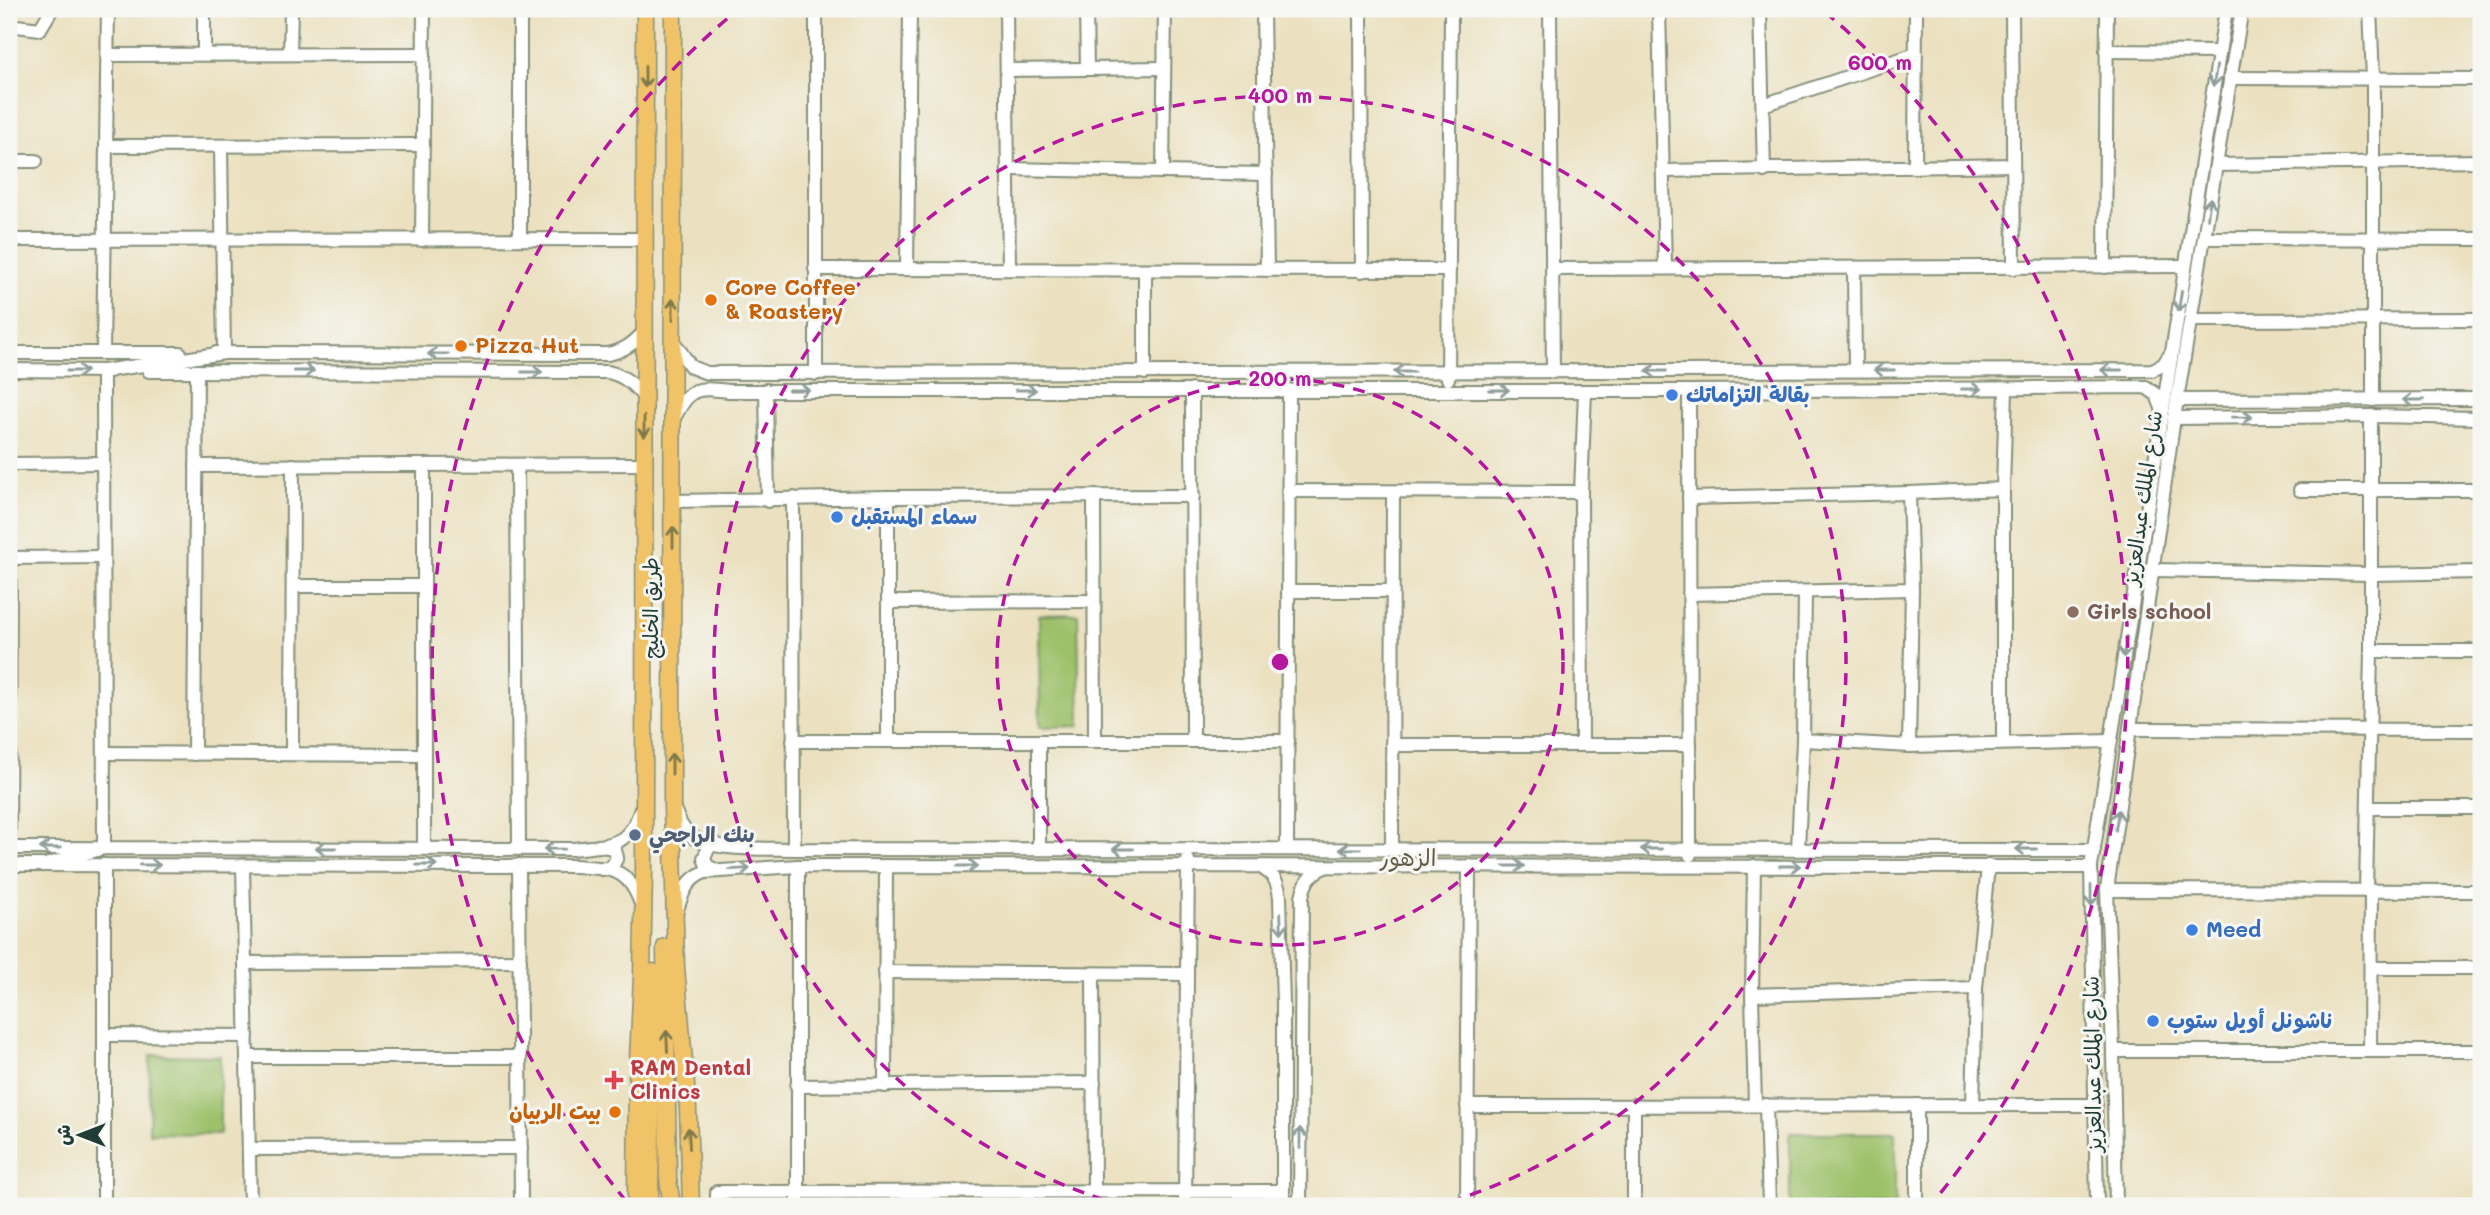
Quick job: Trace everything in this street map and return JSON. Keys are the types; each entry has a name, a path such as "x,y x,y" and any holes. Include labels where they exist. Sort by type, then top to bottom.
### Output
{"main road":[{"name":"طريق الخليج","path":"639,1205 637,1081 644,914 645,9"},
{"name":"طريق الخليج","path":"673,9 672,805 676,967 690,1145 691,1206"},
{"path":"673,837 665,891 665,971 668,1179 673,1206"},
{"path":"639,1205 653,933 644,872"}],"street":[{"path":"9,24 40,29 52,9"},
{"path":"103,353 108,9"},
{"path":"204,9 204,54"},
{"path":"290,54 291,9"},
{"path":"422,240 424,9"},
{"path":"520,9 520,239"},
{"path":"672,27 678,9"},
{"path":"816,9 816,374"},
{"path":"908,268 910,9"},
{"path":"1006,9 1009,269"},
{"path":"1086,9 1087,69"},
{"path":"1163,172 1164,9"},
{"path":"1264,9 1267,270"},
{"path":"1361,9 1362,271"},
{"path":"1448,390 1451,9"},
{"path":"1550,9 1553,372"},
{"path":"1659,9 1665,268"},
{"path":"1760,9 1764,171"},
{"path":"1915,167 1916,9"},
{"path":"2012,9 2014,268"},
{"path":"2105,267 2106,9"},
{"name":"شارع الملك عبدالعزيز","path":"2097,1205 2091,867 2226,9"},
{"name":"شارع الملك عبدالعزيز","path":"2116,1206 2107,890 2174,418 2242,9"},
{"path":"2370,9 2373,78 2373,400"},
{"path":"2106,51 2219,52"},
{"path":"107,55 424,54"},
{"path":"1763,105 1916,54"},
{"path":"1007,69 1164,68"},
{"path":"2230,78 2481,79"},
{"path":"106,146 423,145"},
{"path":"221,146 224,354"},
{"path":"9,161 36,161"},
{"path":"2216,165 2481,161"},
{"path":"1663,171 2013,165"},
{"path":"1008,169 1266,174"},
{"path":"2205,238 2481,239"},
{"path":"9,240 646,239"},
{"path":"1553,269 2185,266"},
{"path":"1854,268 1855,370"},
{"path":"815,269 1449,271"},
{"path":"1145,270 1145,373"},
{"path":"2191,320 2481,319"},
{"path":"9,353 607,354 619,352 632,345 645,331"},
{"path":"673,341 685,361 698,371 816,374 2152,370 2163,365 2172,352"},
{"path":"103,371 224,354"},
{"path":"9,370 608,372 620,375 644,397"},
{"path":"103,371 104,848"},
{"path":"194,754 197,371"},
{"path":"743,390 745,380 753,373"},
{"path":"673,420 684,398 708,388 1689,391 2146,387 2157,395 2162,408"},
{"path":"2003,743 2003,489 2007,389"},
{"path":"765,390 768,500"},
{"path":"1192,390 1193,740"},
{"path":"1287,849 1289,390"},
{"path":"1582,745 1581,492 1585,391"},
{"path":"1689,391 1690,866"},
{"path":"2177,400 2481,399"},
{"path":"2370,1051 2371,416"},
{"path":"2174,418 2481,418"},
{"path":"9,464 103,463"},
{"path":"196,466 644,464"},
{"path":"292,754 293,465"},
{"path":"424,465 424,848"},
{"path":"517,465 519,848"},
{"path":"1689,498 2003,489"},
{"path":"2300,490 2481,490"},
{"path":"1288,491 1581,492"},
{"path":"1392,849 1393,492"},
{"path":"1909,493 1912,589 1909,746"},
{"path":"1094,496 1095,741"},
{"path":"673,501 1193,496"},
{"path":"888,497 888,740"},
{"path":"793,498 794,849"},
{"path":"103,557 9,558 9,848 572,849 610,846 616,851 617,857 611,867 598,869"},
{"path":"2152,570 2371,574 2481,572"},
{"path":"293,586 424,586"},
{"path":"1689,594 1912,589"},
{"path":"1288,591 1392,591"},
{"path":"1798,849 1805,592"},
{"path":"888,602 1094,601"},
{"path":"2371,651 2481,651"},
{"path":"2130,729 2481,730"},
{"path":"1803,740 1909,746 2110,741"},
{"path":"793,741 1287,741"},
{"path":"1039,741 1039,849"},
{"path":"1392,745 1690,745"},
{"path":"104,753 424,755"},
{"path":"598,846 619,841 631,832 644,799"},
{"path":"672,805 678,820 688,833 698,840 716,844 794,849 2094,849"},
{"path":"2369,808 2481,808"},
{"path":"716,844 709,847 704,858 707,866 716,870"},
{"path":"45,865 104,848"},
{"path":"1185,1206 1187,866 1189,859 1193,857 1224,856 1254,849"},
{"path":"9,865 575,866 617,872 629,880 637,892 644,914"},
{"path":"104,865 104,1206"},
{"path":"243,865 250,1206"},
{"path":"519,865 521,1206"},
{"path":"675,917 683,890 692,879 705,872 798,866 2091,867"},
{"path":"798,866 798,1206"},
{"path":"885,1086 886,866"},
{"path":"1256,866 1273,875 1280,897 1283,1206"},
{"path":"1300,1206 1302,897 1311,875 1327,866"},
{"path":"1467,1206 1469,866"},
{"path":"1754,866 1752,995 1769,1206"},
{"path":"1973,1105 1976,988 1988,866"},
{"path":"1280,897 1285,888 1293,887 1302,897"},
{"path":"2107,890 2481,891"},
{"path":"245,963 520,961"},
{"path":"2371,968 2481,968"},
{"path":"885,972 1186,974"},
{"path":"1093,974 1094,1191"},
{"path":"1752,995 1976,988"},
{"path":"104,1035 247,1036"},
{"path":"2113,1051 2481,1051"},
{"path":"247,1057 520,1057"},
{"path":"797,1086 1094,1083"},
{"path":"1634,1105 1634,1206"},
{"path":"1917,1105 1917,1206"},
{"path":"1467,1106 2096,1105"},
{"path":"249,1149 521,1148"},
{"path":"717,1206 717,1192 1283,1191"},
{"path":"890,1192 890,1206"}],"green space":[{"path":"1078,614 1080,726 1040,727 1039,615"},
{"path":"150,1055 220,1056 220,1134 149,1133"},
{"path":"1790,1133 1895,1133 1895,1206 1790,1206"}],"place":[{"name":"Core Coffee & Roastery","path":"711,300"},
{"name":"Pizza Hut","path":"461,346"},
{"name":"بقالة التزاماتك","path":"1672,395"},
{"name":"سماء المستقبل","path":"837,517"},
{"name":"Girls school","path":"2073,612"},
{"name":"بنك الراجحي","path":"635,835"},
{"name":"Meed","path":"2192,930"},
{"name":"ناشونل أويل ستوب","path":"2153,1021"},
{"name":"RAM Dental Clinics","path":"614,1080"},
{"name":"بيت الربيان","path":"615,1112"}],"district":[{"name":"الزهور","path":"1408,858"}]}
